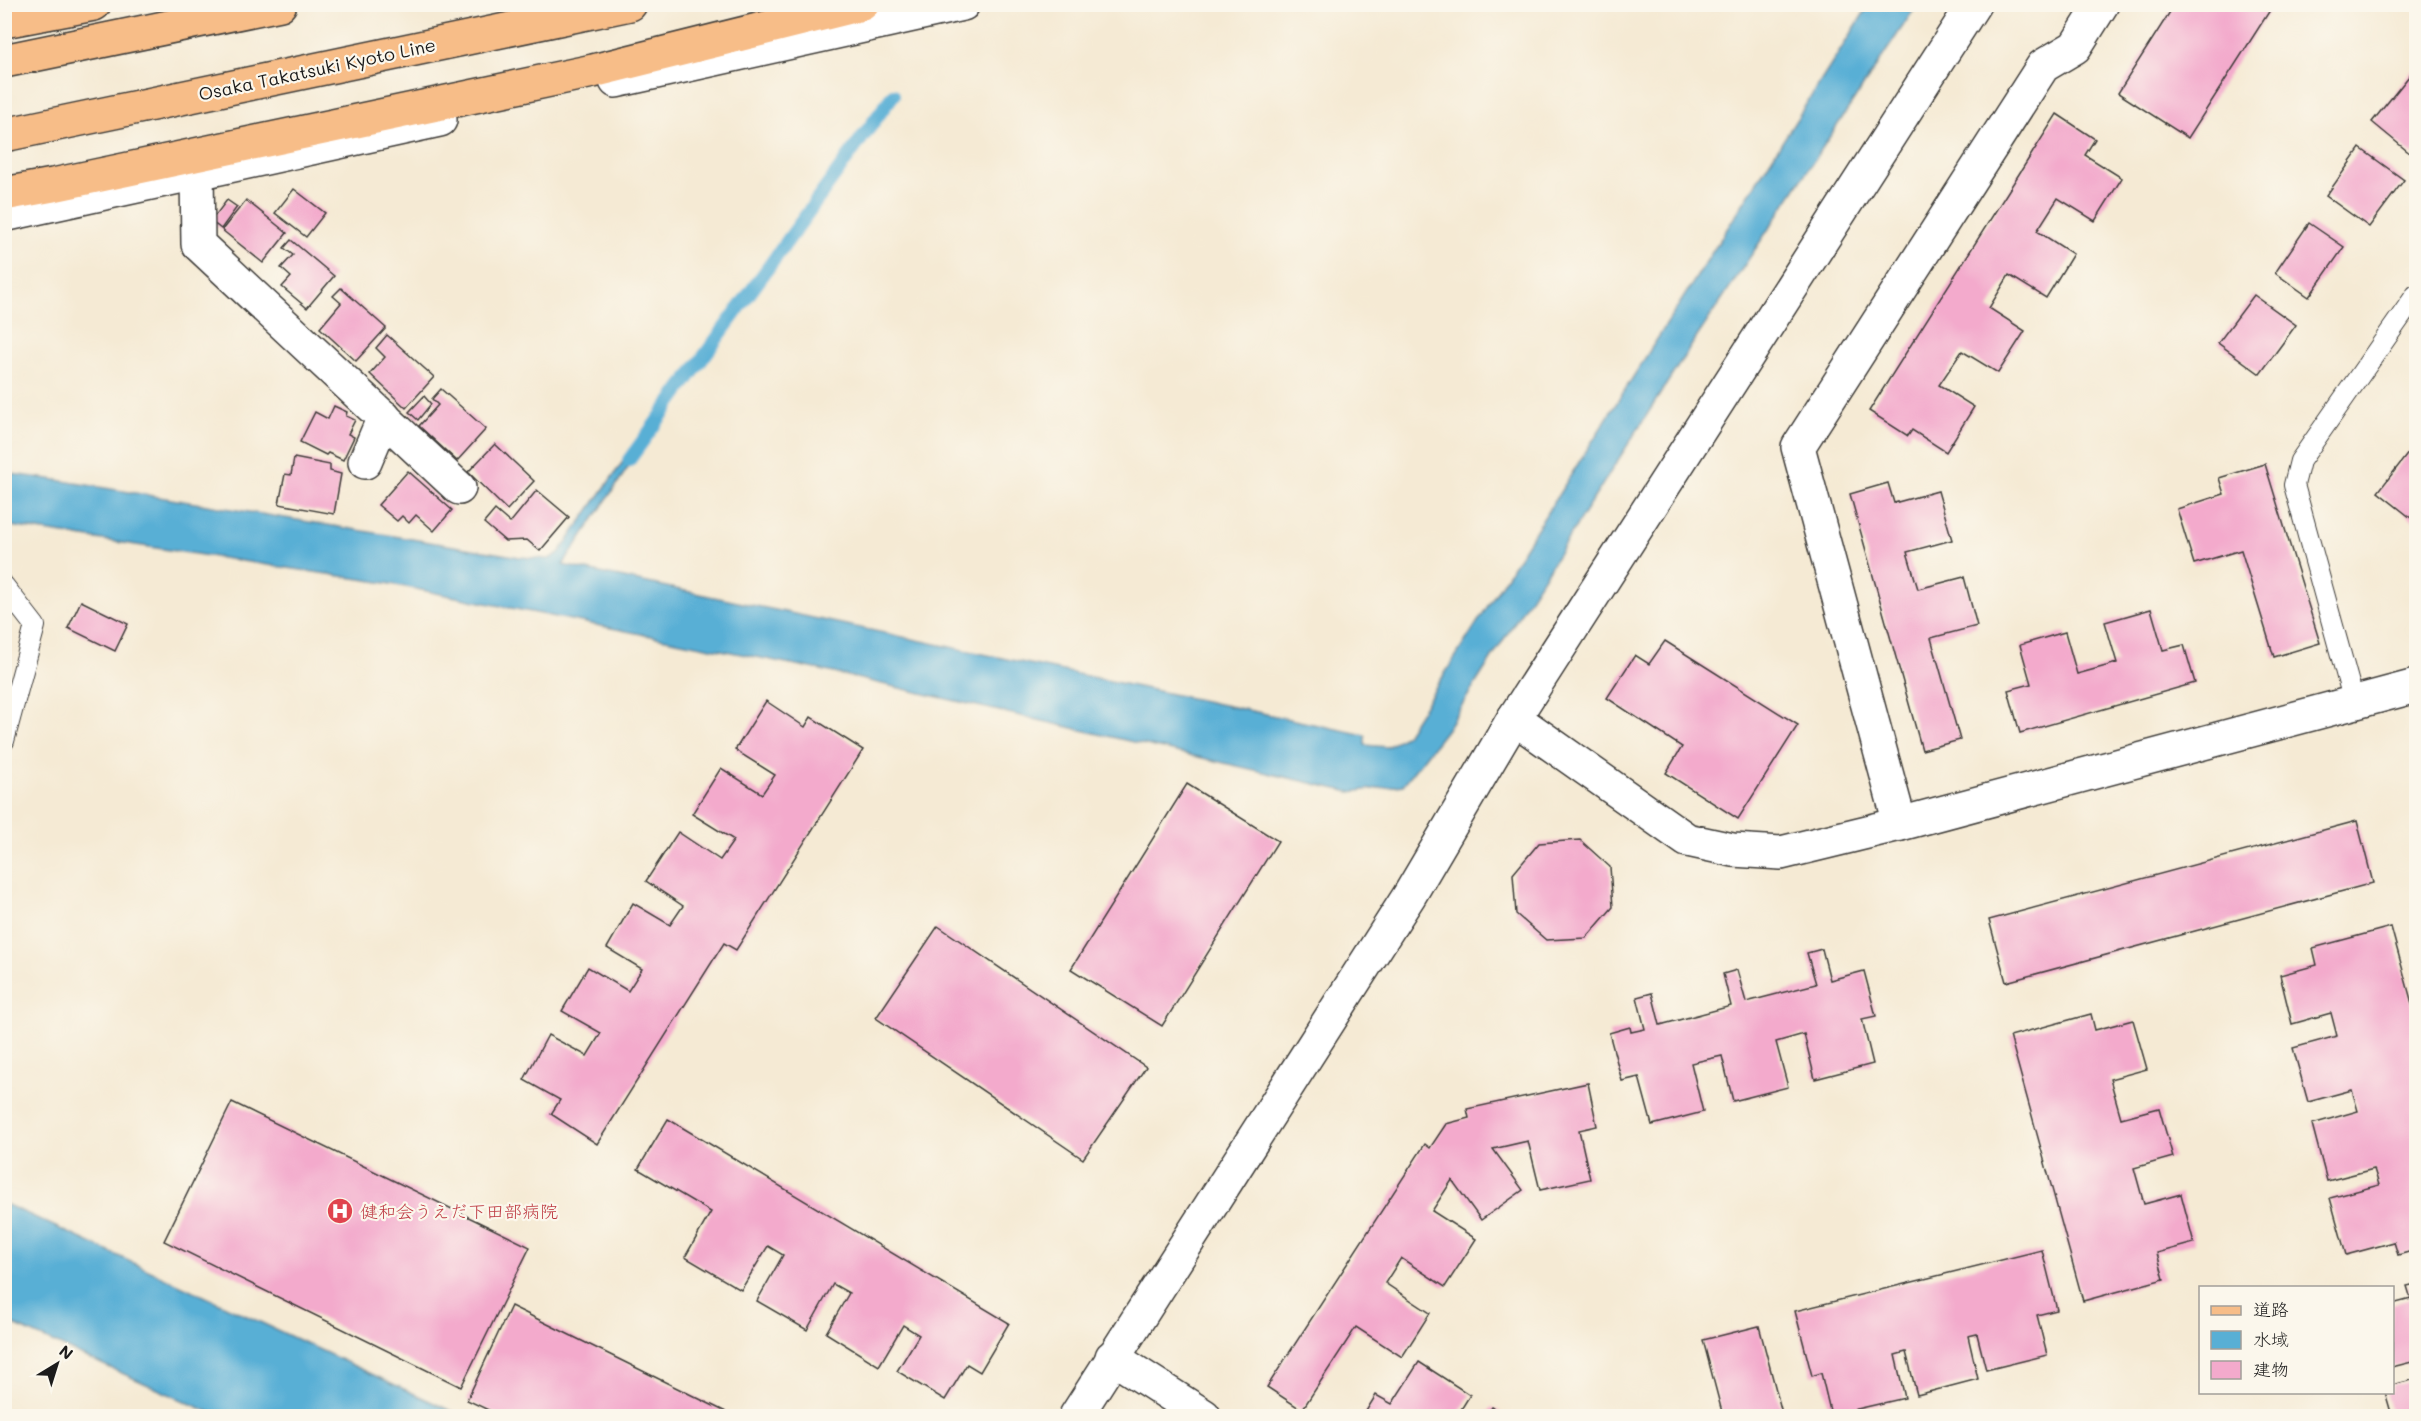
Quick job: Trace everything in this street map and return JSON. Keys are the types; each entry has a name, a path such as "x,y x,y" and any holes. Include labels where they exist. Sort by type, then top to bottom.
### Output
{"main road":[{"path":"4,21 94,4"},
{"path":"4,61 280,4"},
{"name":"Osaka Takatsuki Kyoto Line","path":"4,135 630,4"},
{"path":"4,194 593,71 862,4"}],"street":[{"path":"4,10 27,4"},
{"path":"4,215 963,4"},
{"path":"1076,1416 1409,896 1514,718 1974,4"},
{"path":"1900,824 1798,447 2043,66 2075,47 2102,4"},
{"path":"197,173 198,244 459,488"},
{"path":"365,462 384,417"},
{"path":"1514,718 1687,840 1733,850 1781,853 1900,824 2416,686"},
{"path":"1112,1357 1204,1416"}],"lane":[{"path":"2354,702 2294,485 2300,461 2416,295"},
{"path":"4,586 34,626 4,741"}],"water":[{"path":"1869,5 1917,5 1685,355 1446,730 1403,785 1350,792 821,670 386,583 5,525 5,473 520,557 549,559 559,553 636,443 641,448 563,565 1365,735 1365,745 1387,747 1406,735"},
{"path":"5,1204 462,1416 218,1416 5,1321"}],"building":[{"path":"2175,4 2274,4 2188,138 2118,93"},
{"path":"2414,70 2416,71 2416,150 2412,155 2372,122"},
{"path":"2057,114 2095,139 2085,155 2122,178 2095,221 2058,198 2037,231 2073,254 2046,298 2009,275 1989,308 2025,331 1998,373 1962,351 1939,385 1974,407 1946,452 1912,430 1908,436 1869,411"},
{"path":"2360,148 2404,180 2369,227 2326,196"},
{"path":"294,189 325,213 306,237 275,213"},
{"path":"227,200 237,207 221,229 211,221"},
{"path":"246,200 287,233 263,263 222,230"},
{"path":"2309,223 2344,247 2309,297 2275,273"},
{"path":"291,240 334,276 307,308 282,287 291,277 281,268 293,255 284,248"},
{"path":"341,288 386,328 356,361 320,328 341,303 333,296"},
{"path":"2254,295 2296,325 2260,374 2218,343"},
{"path":"387,335 434,377 406,408 370,374 385,357 376,348"},
{"path":"441,389 486,429 457,461 419,426 438,405 432,399"},
{"path":"424,396 431,404 418,420 409,412"},
{"path":"334,406 347,412 346,416 355,420 348,434 354,437 343,460 328,453 326,455 300,442 315,412 328,419"},
{"path":"2416,443 2416,522 2378,492"},
{"path":"495,444 534,481 507,510 468,472"},
{"path":"294,458 330,465 330,471 341,474 334,514 279,504 285,474 291,475"},
{"path":"2265,464 2320,643 2274,657 2241,550 2194,564 2177,509 2224,494 2219,478"},
{"path":"408,471 452,510 434,531 416,515 409,523 402,516 397,521 378,505"},
{"path":"1888,483 1894,503 1938,491 1952,540 1907,552 1918,589 1964,577 1977,626 1931,638 1960,740 1922,750 1850,494"},
{"path":"537,490 569,517 540,551 527,540 505,541 484,523 495,510 510,523"},
{"path":"81,601 128,624 115,651 68,628"},
{"path":"2151,609 2163,650 2184,645 2195,683 2020,733 2008,690 2031,684 2020,645 2065,632 2077,674 2117,663 2105,622"},
{"path":"1665,641 1798,725 1738,819 1666,773 1682,747 1607,698 1635,655 1649,664"},
{"path":"766,701 805,727 811,717 863,750 736,950 724,943 597,1144 551,1114 560,1100 524,1080 548,1035 587,1056 601,1033 562,1011 588,967 628,991 642,969 607,948 633,903 670,925 683,906 646,881 678,832 720,860 734,840 692,814 721,768 762,794 775,775 735,750"},
{"path":"1187,784 1278,841 1162,1026 1071,969"},
{"path":"2357,821 2373,883 2006,982 1989,920"},
{"path":"1580,840 1610,867 1613,907 1586,938 1546,940 1516,914 1513,874 1539,843"},
{"path":"938,926 1146,1067 1083,1159 876,1018"},
{"path":"2391,927 2416,1018 2416,1250 2398,1255 2394,1242 2346,1255 2330,1198 2379,1185 2374,1169 2327,1181 2312,1124 2358,1111 2352,1090 2308,1102 2293,1048 2337,1036 2331,1013 2292,1024 2280,975 2317,965 2313,948"},
{"path":"1822,949 1830,980 1864,971 1876,1016 1862,1019 1873,1064 1815,1079 1804,1034 1776,1042 1788,1087 1733,1101 1722,1056 1691,1063 1703,1112 1652,1125 1639,1077 1622,1081 1609,1033 1630,1027 1631,1032 1645,1029 1637,997 1652,993 1660,1025 1731,1006 1723,974 1737,970 1746,1002 1816,984 1807,953"},
{"path":"2091,1014 2095,1030 2133,1020 2147,1069 2110,1079 2121,1118 2159,1108 2173,1157 2134,1168 2144,1204 2181,1194 2194,1243 2157,1253 2164,1279 2083,1301 2010,1036"},
{"path":"1588,1083 1597,1126 1579,1130 1590,1179 1540,1190 1528,1141 1493,1149 1523,1190 1481,1220 1452,1180 1432,1211 1476,1239 1445,1287 1401,1258 1385,1283 1430,1313 1402,1357 1356,1327 1302,1410 1267,1387 1425,1144 1430,1148 1446,1124 1469,1118 1467,1109"},
{"path":"232,1102 530,1247 461,1387 164,1241"},
{"path":"668,1119 1009,1323 980,1372 967,1364 945,1400 897,1371 919,1335 903,1325 879,1366 826,1333 849,1293 833,1284 807,1330 757,1301 783,1255 768,1246 741,1290 685,1257 711,1212 638,1169"},
{"path":"2042,1250 2057,1310 2037,1315 2047,1355 1986,1370 1977,1334 1968,1336 1978,1379 1917,1395 1906,1352 1895,1355 1905,1398 1831,1415 1821,1373 1812,1376 1795,1311"},
{"path":"2416,1284 2416,1361 2394,1366 2394,1303 2411,1299 2407,1286"},
{"path":"511,1306 734,1416 501,1416 467,1400"},
{"path":"1759,1326 1782,1413 1768,1416 1723,1416 1703,1340"},
{"path":"1419,1362 1470,1395 1457,1416 1363,1416 1376,1395 1392,1404"},
{"path":"2416,1379 2416,1416 2392,1416 2386,1394 2394,1394 2394,1384"},
{"path":"1492,1407 1506,1416 1486,1416"}],"waterway":[{"path":"629,460 893,95"}],"place":[{"name":"健和会うえだ下田部病院","path":"340,1211"}]}
